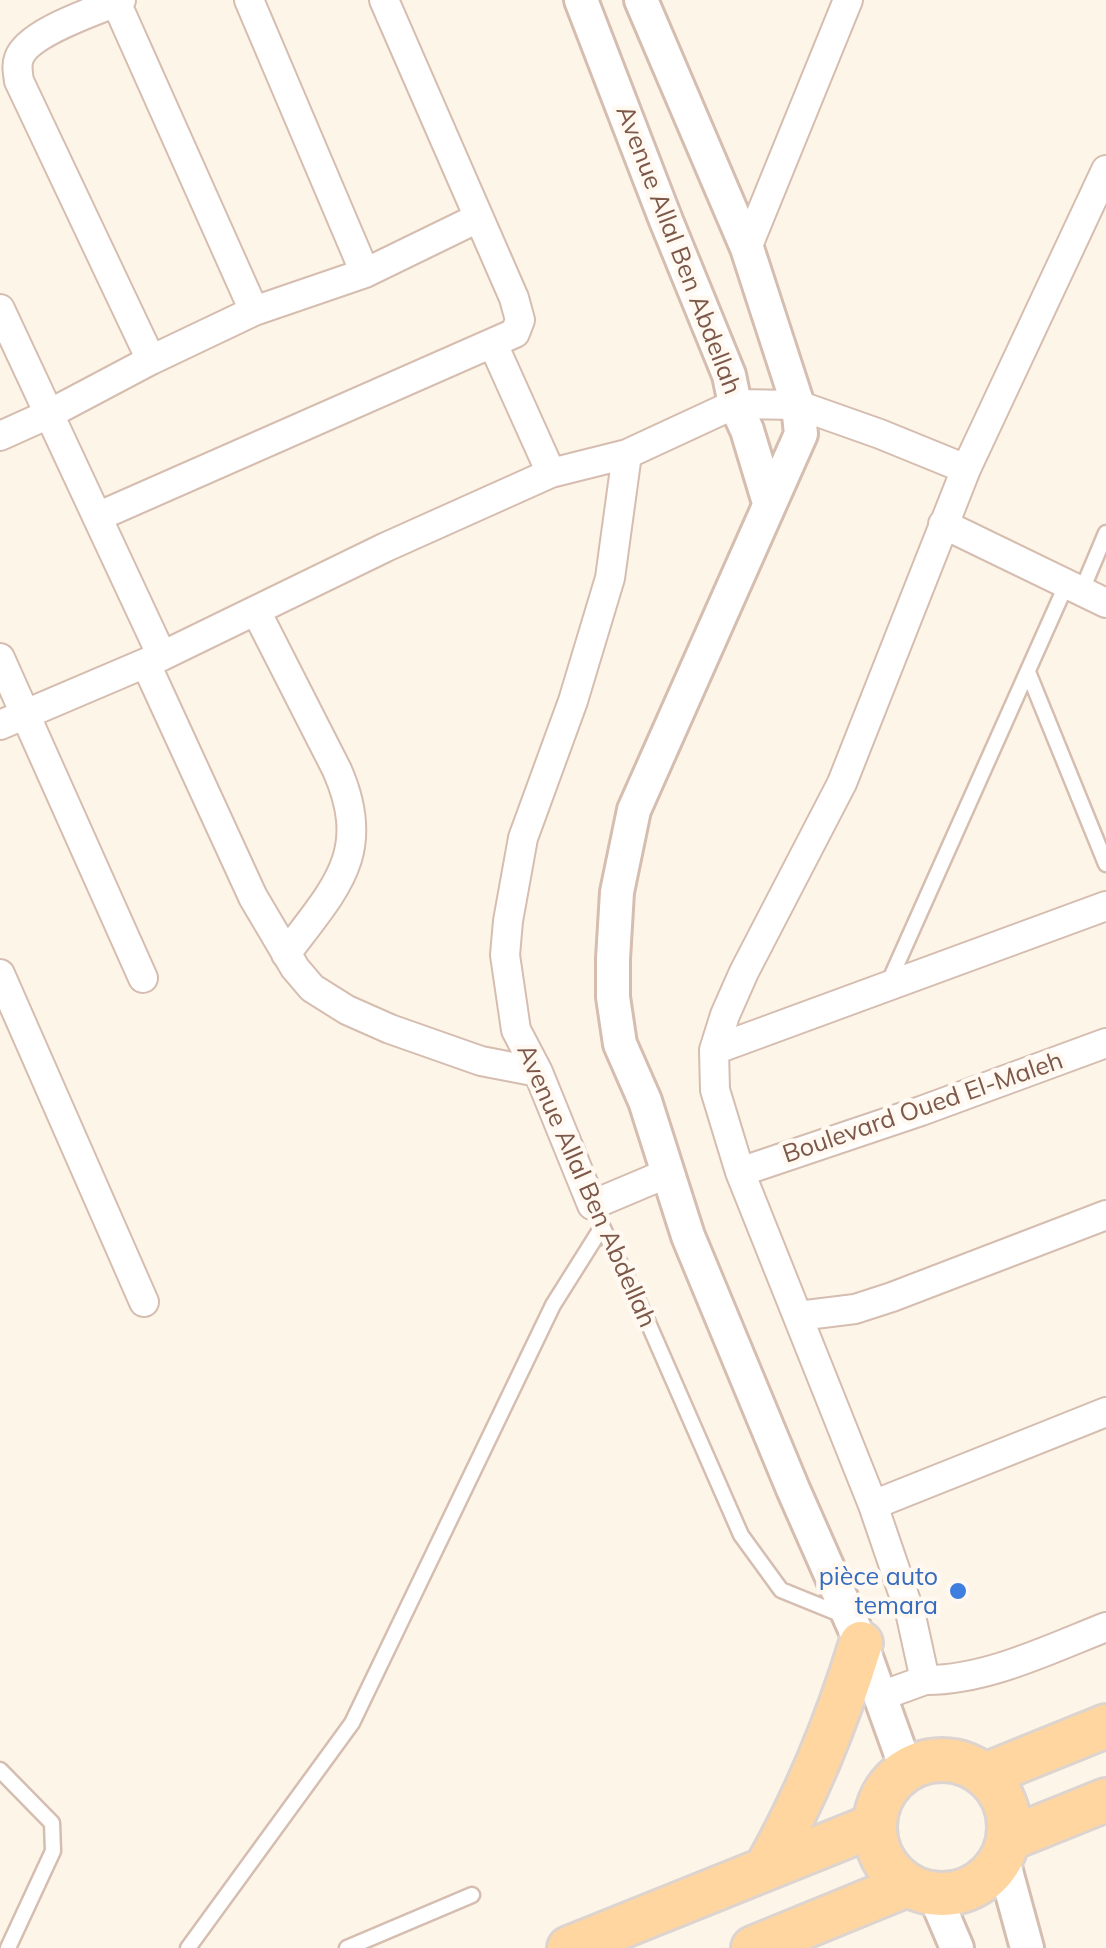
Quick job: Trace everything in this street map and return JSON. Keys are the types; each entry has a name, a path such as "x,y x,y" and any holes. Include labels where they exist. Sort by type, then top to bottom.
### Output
{"main road":[{"path":"766,1868 790,1826 844,1700 856,1631"},
{"path":"985,1775 1106,1726"},
{"path":"760,1947 921,1890 961,1892 985,1880 1006,1849 1009,1815 1001,1794 985,1775 963,1763 937,1760 906,1771 890,1784 879,1803 875,1825 878,1848 890,1870 921,1890"},
{"path":"1006,1849 1106,1800"},
{"path":"570,1948 875,1825"}],"street":[{"path":"249,0 365,273"},
{"path":"97,517 515,333 519,311 384,0"},
{"name":"Avenue Allal Ben Abdellah","path":"581,0 730,375 735,404 769,502"},
{"path":"641,0 747,248 798,405 800,434 634,810 618,892 613,960 613,997 620,1044 646,1101 688,1236 856,1631 906,1771"},
{"path":"747,248 848,0"},
{"path":"151,360 19,82 20,54 36,37 119,1 254,311"},
{"path":"925,1680 910,1616 873,1505 740,1172 715,1090 714,1050 744,972 842,783 966,468 1106,170"},
{"path":"0,436 254,311 365,273 478,218"},
{"path":"0,309 97,517 239,870 286,954 312,988 347,1010 451,1052 538,1072"},
{"path":"494,344 551,473"},
{"path":"13,720 154,660 386,547 551,473 627,454 735,404 798,405 966,468"},
{"name":"Avenue Allal Ben Abdellah","path":"597,1216 538,1072 516,1030 505,956 523,838 574,701 610,578 627,454"},
{"path":"943,524 1085,592"},
{"path":"256,611 337,770 352,814 349,856 337,884 286,954"},
{"path":"0,658 13,720 143,978"},
{"path":"714,1050 1106,906"},
{"path":"0,974 144,1302"},
{"name":"Boulevard Oued El-Maleh","path":"740,1172 921,1112 1106,1043"},
{"path":"597,1216 668,1173"},
{"path":"798,1316 874,1303 1106,1215"},
{"path":"873,1505 1106,1412"},
{"path":"882,1696 925,1680 952,1680 986,1672 1106,1627"},
{"path":"1006,1849 1027,1948"},
{"path":"921,1890 957,1948"}],"lane":[{"path":"886,986 1028,672 1085,592 1106,533"},
{"path":"1028,672 1106,864"},
{"path":"188,1948 352,1723 597,1216"},
{"name":"Avenue Allal Ben Abdellah","path":"597,1216 741,1535 781,1590 856,1631"},
{"path":"0,1770 52,1823 53,1851 8,1948"},
{"path":"347,1948 472,1895"}],"place":[{"name":"pièce auto temara","path":"958,1591"}]}
